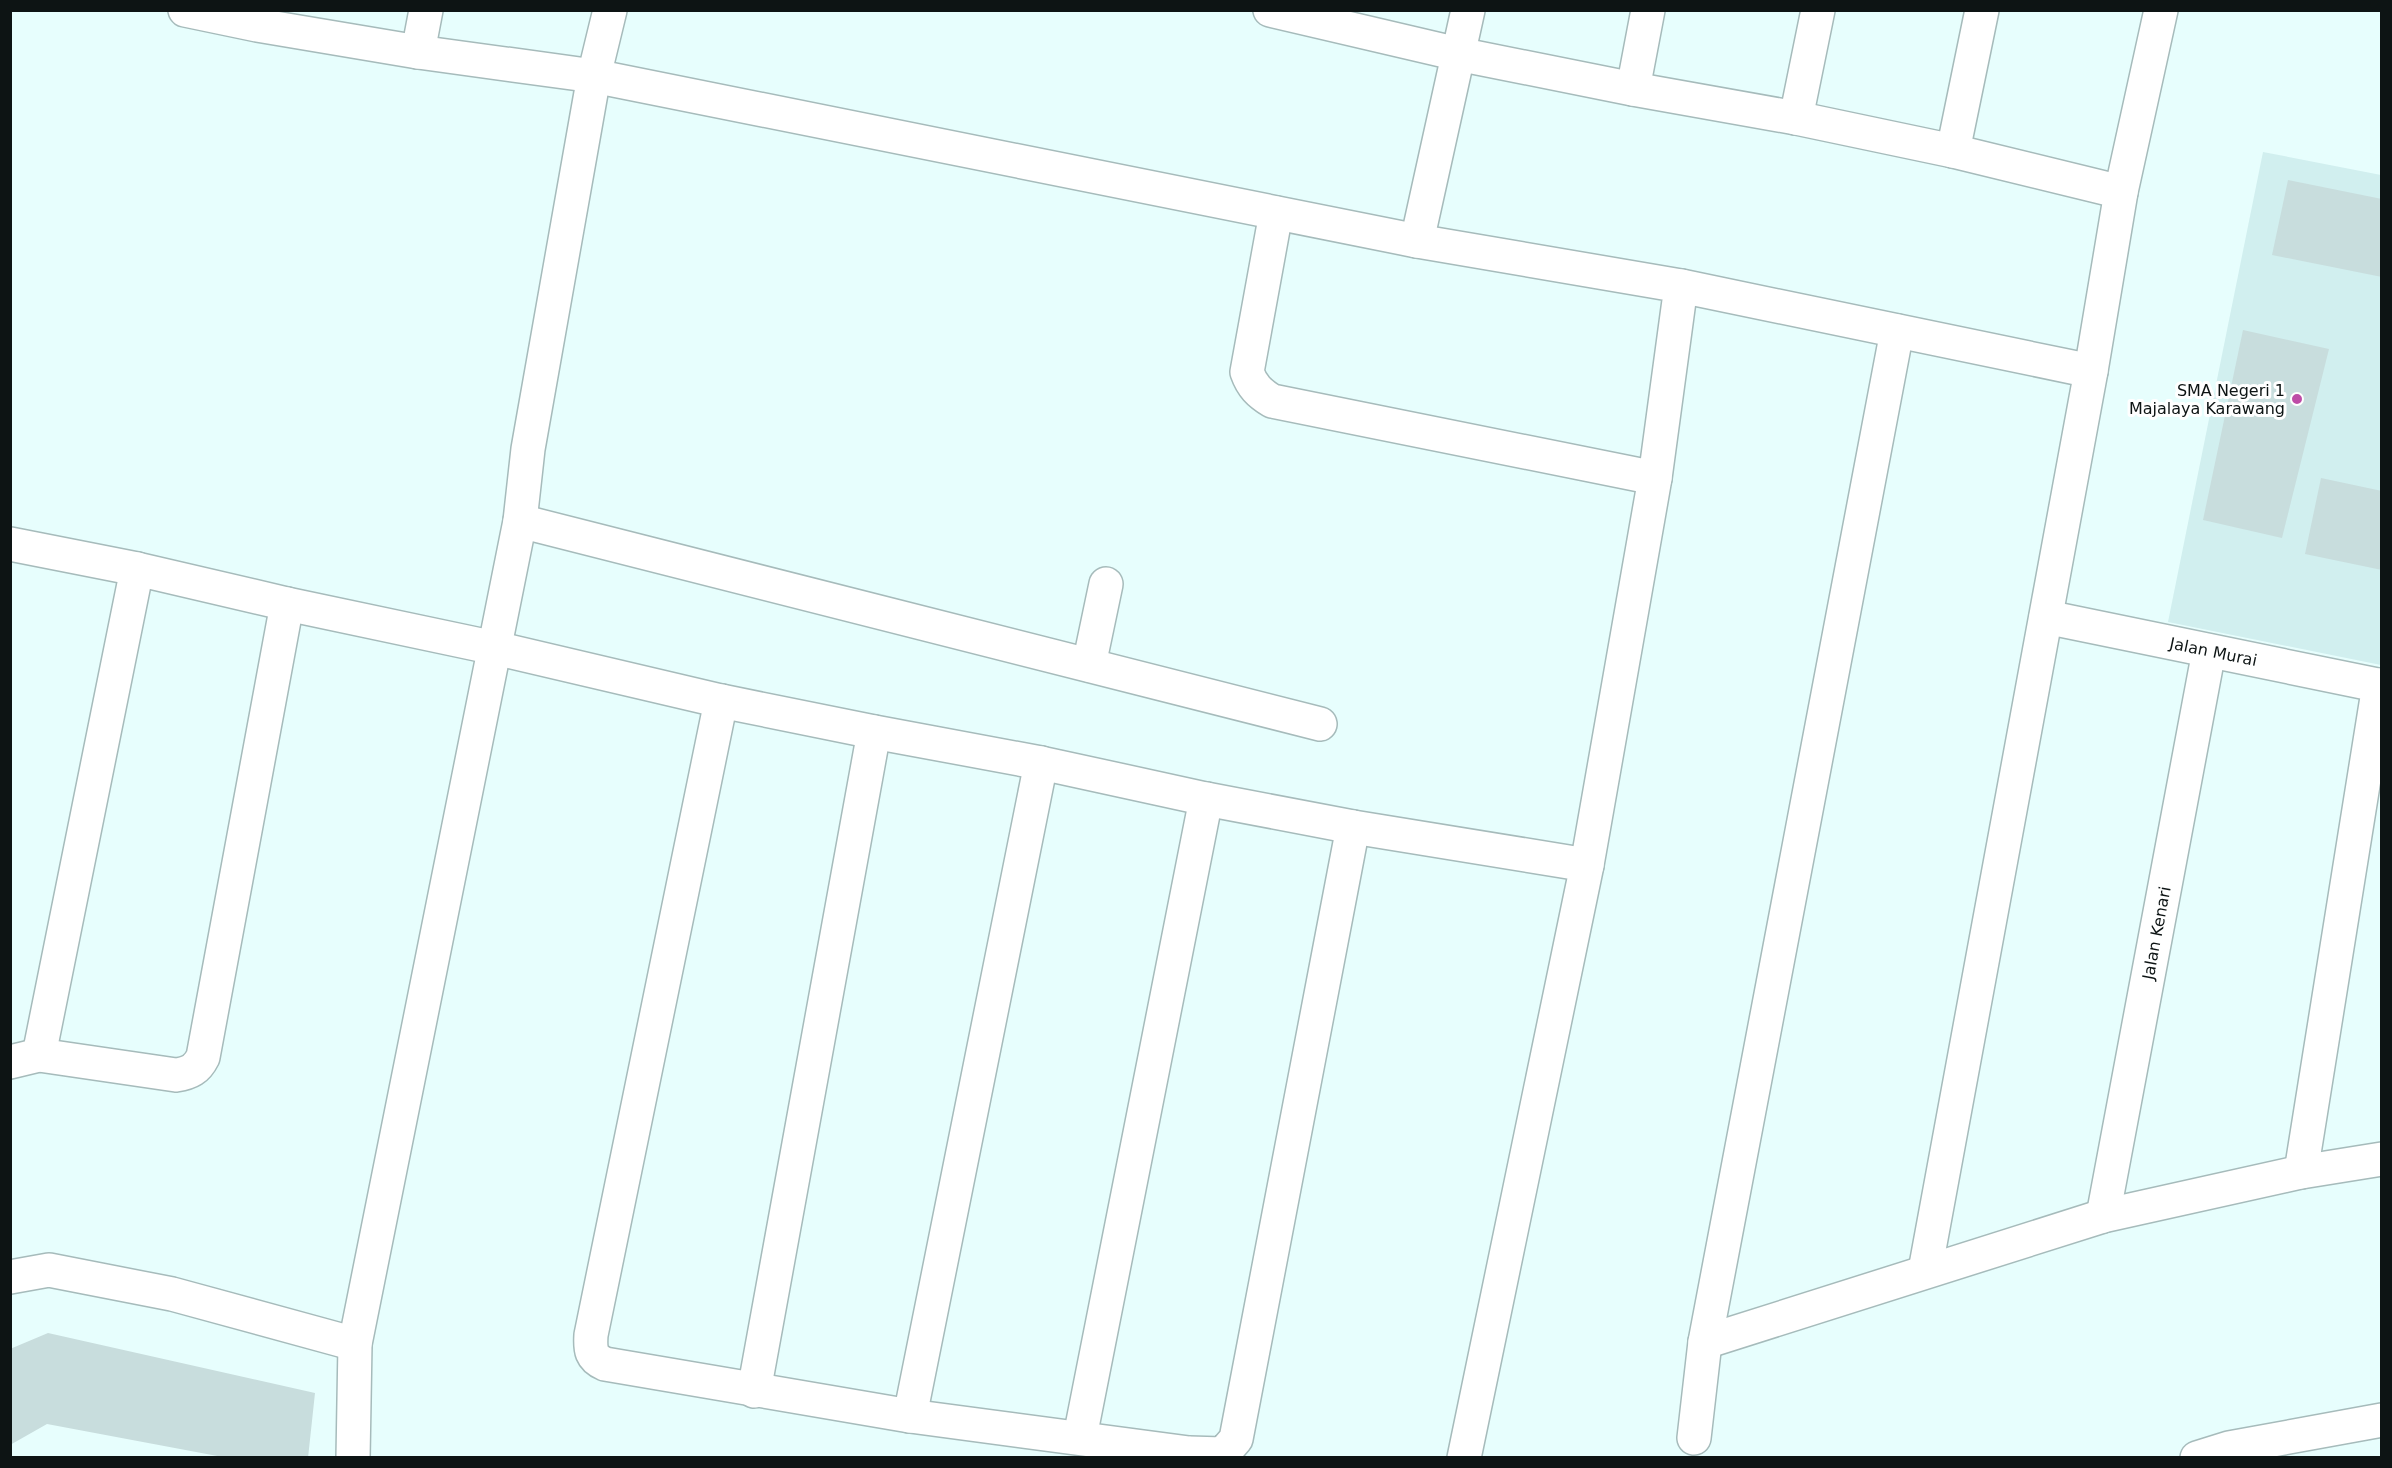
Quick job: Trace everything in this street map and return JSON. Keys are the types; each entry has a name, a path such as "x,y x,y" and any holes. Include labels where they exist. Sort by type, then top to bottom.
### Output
{"street":[{"path":"185,10 259,18 418,52 594,76 1417,241 1681,286 2091,371"},
{"path":"418,52 426,10"},
{"path":"353,1458 355,1344 520,521 528,449 594,76 609,10"},
{"path":"1270,10 1303,14 1458,54 1633,89 1796,117 1953,151 2121,192"},
{"path":"1417,241 1467,10"},
{"path":"1633,89 1648,10"},
{"path":"1796,117 1818,10"},
{"path":"1953,151 1982,10"},
{"path":"1925,1270 2091,371 2121,192 2161,10"},
{"path":"1276,213 1247,372 1254,388 1261,395 1272,401 1655,478"},
{"path":"1464,1458 1587,865 1655,478 1681,286"},
{"path":"1694,1438 1706,1342 1896,331"},
{"path":"520,521 1320,724"},
{"path":"10,544 137,569 722,701 874,732 1041,763 1206,799 1353,827 1587,865"},
{"path":"137,569 25,1058 176,1075 187,1073 198,1066 203,1057 287,604"},
{"path":"1089,665 1106,584"},
{"name":"Jalan Murai","path":"2046,617 2380,685"},
{"name":"Jalan Kenari","path":"2103,1216 2209,651"},
{"path":"2301,1172 2380,685"},
{"path":"722,701 590,1348 597,1361 605,1364 910,1416 1207,1455 1223,1454 1236,1439 1353,827"},
{"path":"754,1390 874,732"},
{"path":"910,1416 1041,763"},
{"path":"1080,1437 1206,799"},
{"path":"1706,1342 1925,1270 2103,1216 2301,1172 2382,1159"},
{"path":"10,1277 49,1270 172,1294 355,1344"},
{"path":"2197,1458 2229,1448 2331,1444 2382,1420"}],"shaded area":[{"name":"SMA Negeri 1 Majalaya Karawang","path":"2263,152 2381,175 2381,665 2168,622"}],"building":[{"path":"2288,180 2382,199 2382,277 2272,255"},
{"path":"2243,330 2329,349 2282,538 2203,520"},
{"path":"2321,478 2382,491 2382,570 2305,554"},
{"path":"48,1333 315,1393 308,1458 228,1458 47,1424 10,1445 10,1349"}],"place":[{"name":"SMA Negeri 1 Majalaya Karawang","path":"2297,399"}]}
